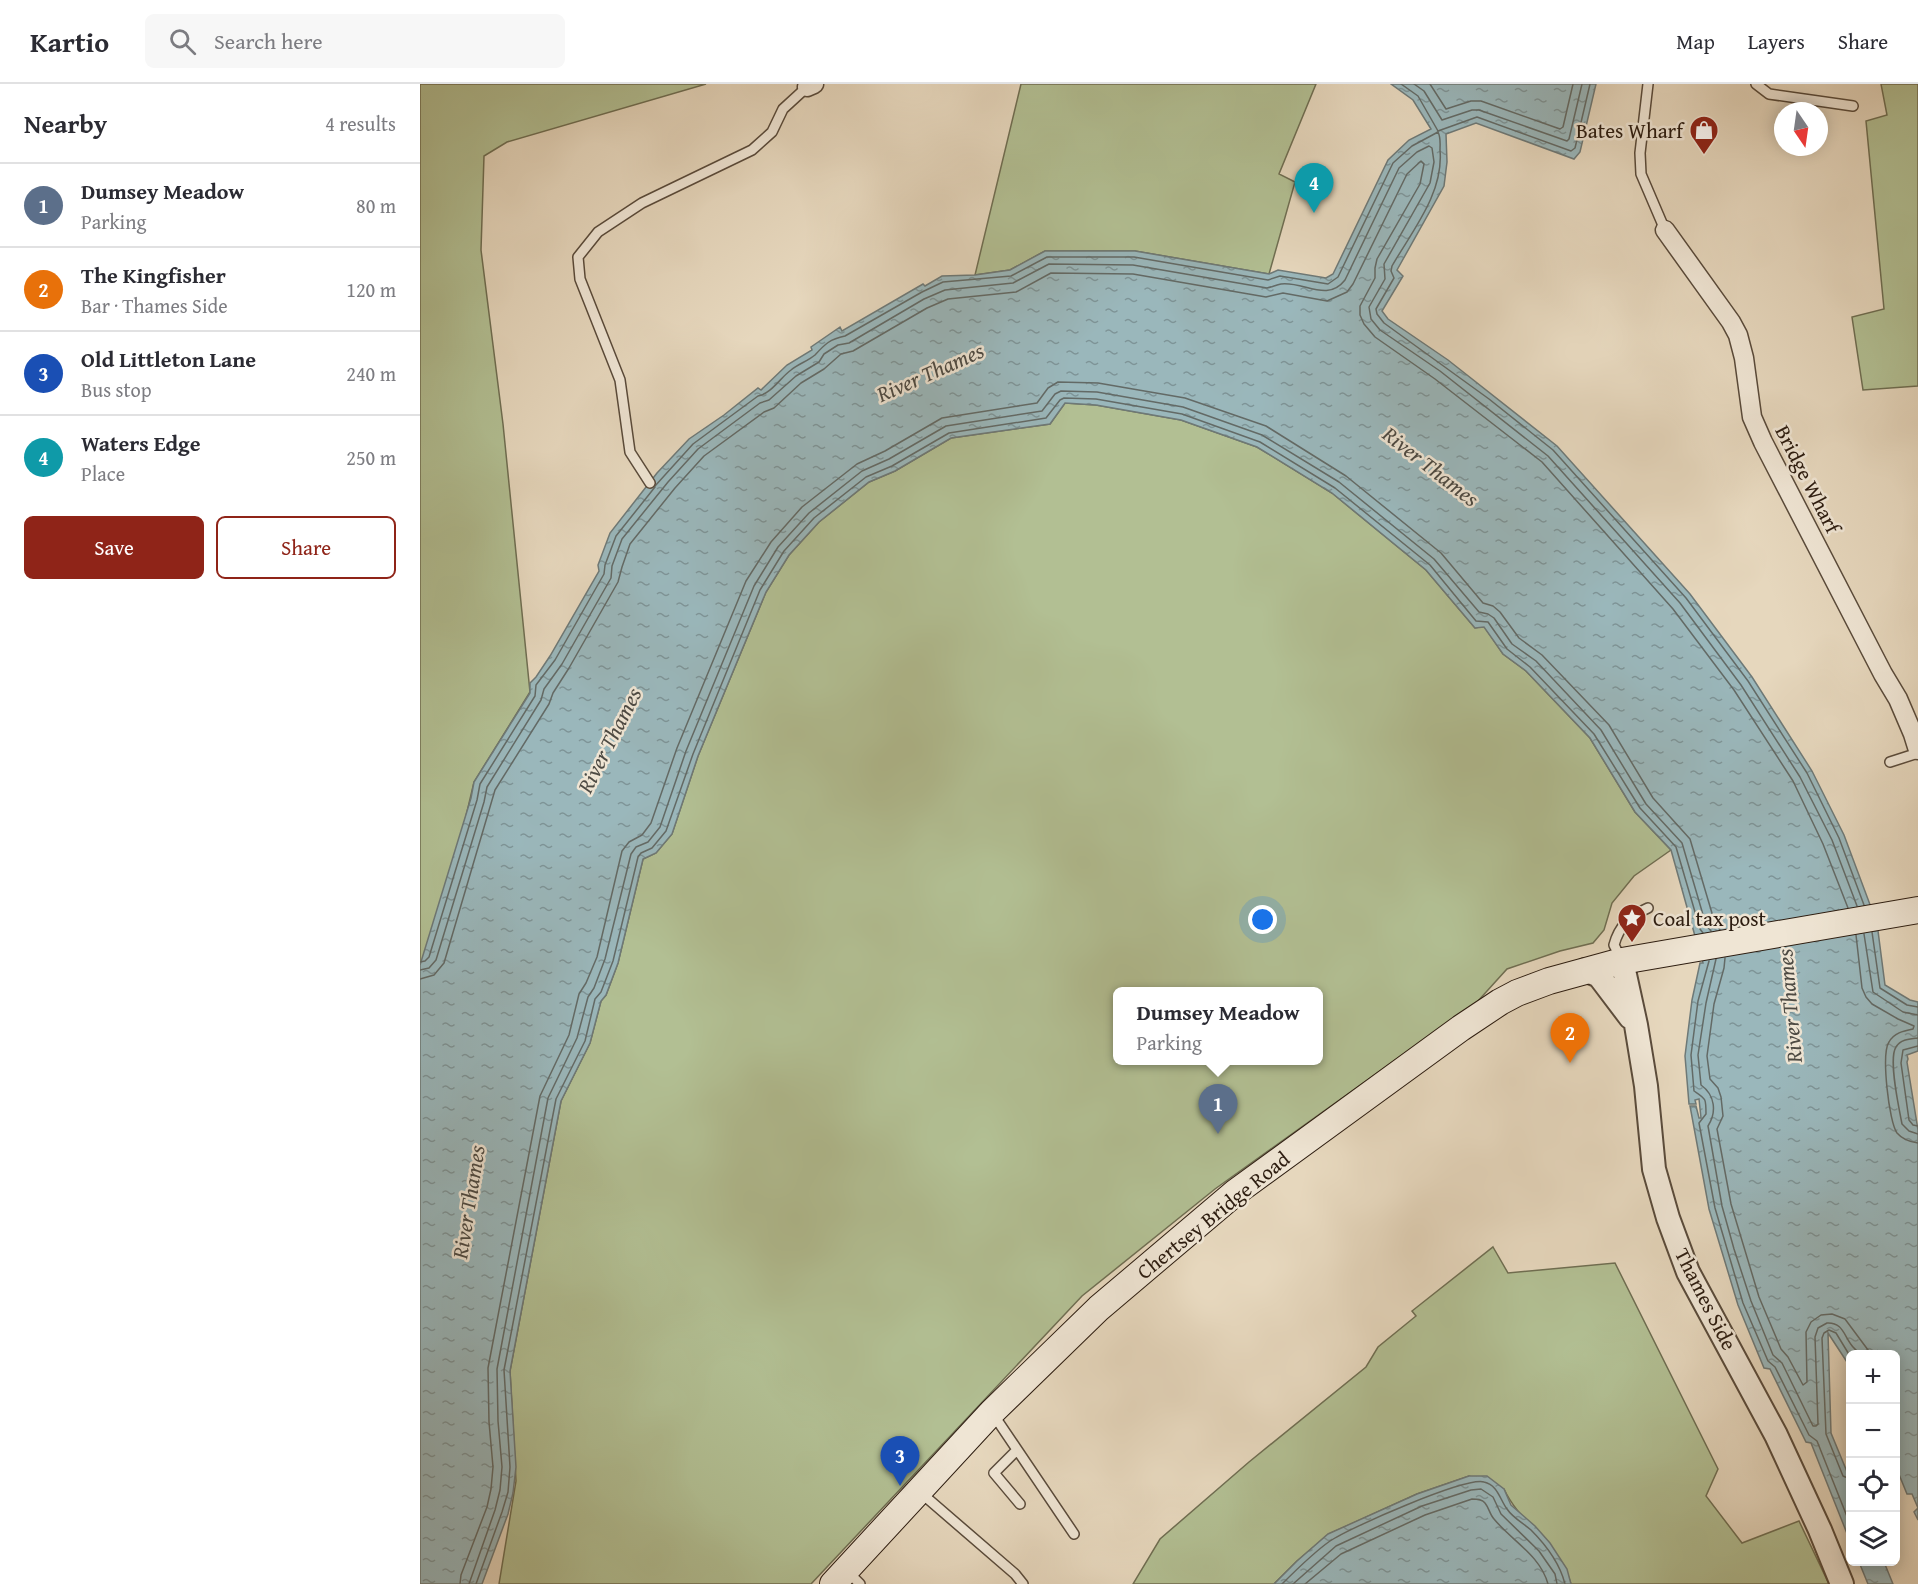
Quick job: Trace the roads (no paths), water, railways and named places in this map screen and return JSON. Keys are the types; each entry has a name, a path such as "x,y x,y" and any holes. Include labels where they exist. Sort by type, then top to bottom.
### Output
{"main road":[{"name":"Chertsey Bridge Road","path":"846,1579 918,1491 992,1412 1099,1308 1236,1192 1500,1002 1538,985 1622,961 1918,910"}],"street":[{"name":"Bridge Wharf","path":"1665,230 1725,313 1738,335 1744,358 1752,417 1879,667 1898,699 1918,749"},
{"name":"Thames Side","path":"1622,961 1646,1086 1654,1169 1668,1218 1688,1272 1776,1435 1842,1584"},
{"path":"1585,970 1599,976 1636,1025"}],"lane":[{"path":"1648,84 1640,153 1641,174 1665,230"},
{"path":"1756,84 1769,94 1853,106"},
{"path":"650,483 630,452 620,380 580,279 578,257 598,232 642,203 752,150 772,132 783,109 811,85"},
{"path":"1890,762 1918,749"},
{"path":"1622,961 1614,945 1617,936 1629,919 1648,908"},
{"path":"992,1412 1074,1534"},
{"path":"1017,1450 994,1473 1020,1504"},
{"path":"918,1491 1015,1574 1023,1584"}],"water":[{"name":"River Thames","path":"1391,84 1596,84 1580,152 1574,159 1476,123 1446,134 1447,162 1444,186 1397,270 1403,276 1382,311 1388,319 1448,360 1557,446 1690,594 1752,677 1812,771 1844,835 1878,931 1885,985 1910,1000 1918,1002 1918,1051 1907,1055 1907,1062 1918,1130 1918,1508 1912,1494 1907,1494 1900,1477 1900,1350 1846,1350 1846,1360 1828,1333 1831,1433 1846,1469 1846,1531 1811,1443 1806,1442 1770,1369 1764,1368 1738,1305 1709,1209 1690,1106 1696,1106 1699,1118 1701,1118 1699,1099 1695,1100 1696,1104 1689,1104 1685,1056 1692,1000 1700,963 1703,963 1698,939 1695,936 1671,850 1635,812 1590,738 1526,671 1503,654 1484,627 1475,628 1426,570 1332,493 1257,447 1181,420 1096,405 1065,403 1050,424 951,438 895,471 869,482 819,522 789,555 766,592 698,756 672,834 656,853 643,859 618,963 606,995 601,1001 590,1043 561,1101 510,1371 516,1467 508,1514 482,1584 420,1584 420,965 474,782 530,693 530,683 550,656 599,571 598,565 610,533 657,473 689,439 758,388 761,390 787,365 812,350 811,347 840,327 842,331 923,284 925,286 942,276 975,275 1010,270 1045,251 1135,251 1269,274 1278,270 1326,278 1333,274 1388,160 1409,140 1431,129 1413,100"},
{"path":"1469,1476 1487,1476 1504,1489 1511,1505 1550,1543 1567,1569 1571,1584 1274,1584 1328,1534 1417,1494"},
{"path":"1918,1508 1918,1520 1914,1512"},
{"path":"1861,1566 1886,1566 1893,1584 1868,1584"}],"place":[{"name":"Bates Wharf","path":"1704,156"},
{"name":"Waters Edge","path":"1314,213"},
{"name":"Coal tax post","path":"1632,944"},
{"name":"The Kingfisher","path":"1570,1063"},
{"name":"Dumsey Meadow","path":"1218,1134"},
{"name":"Old Littleton Lane","path":"900,1486"}]}
